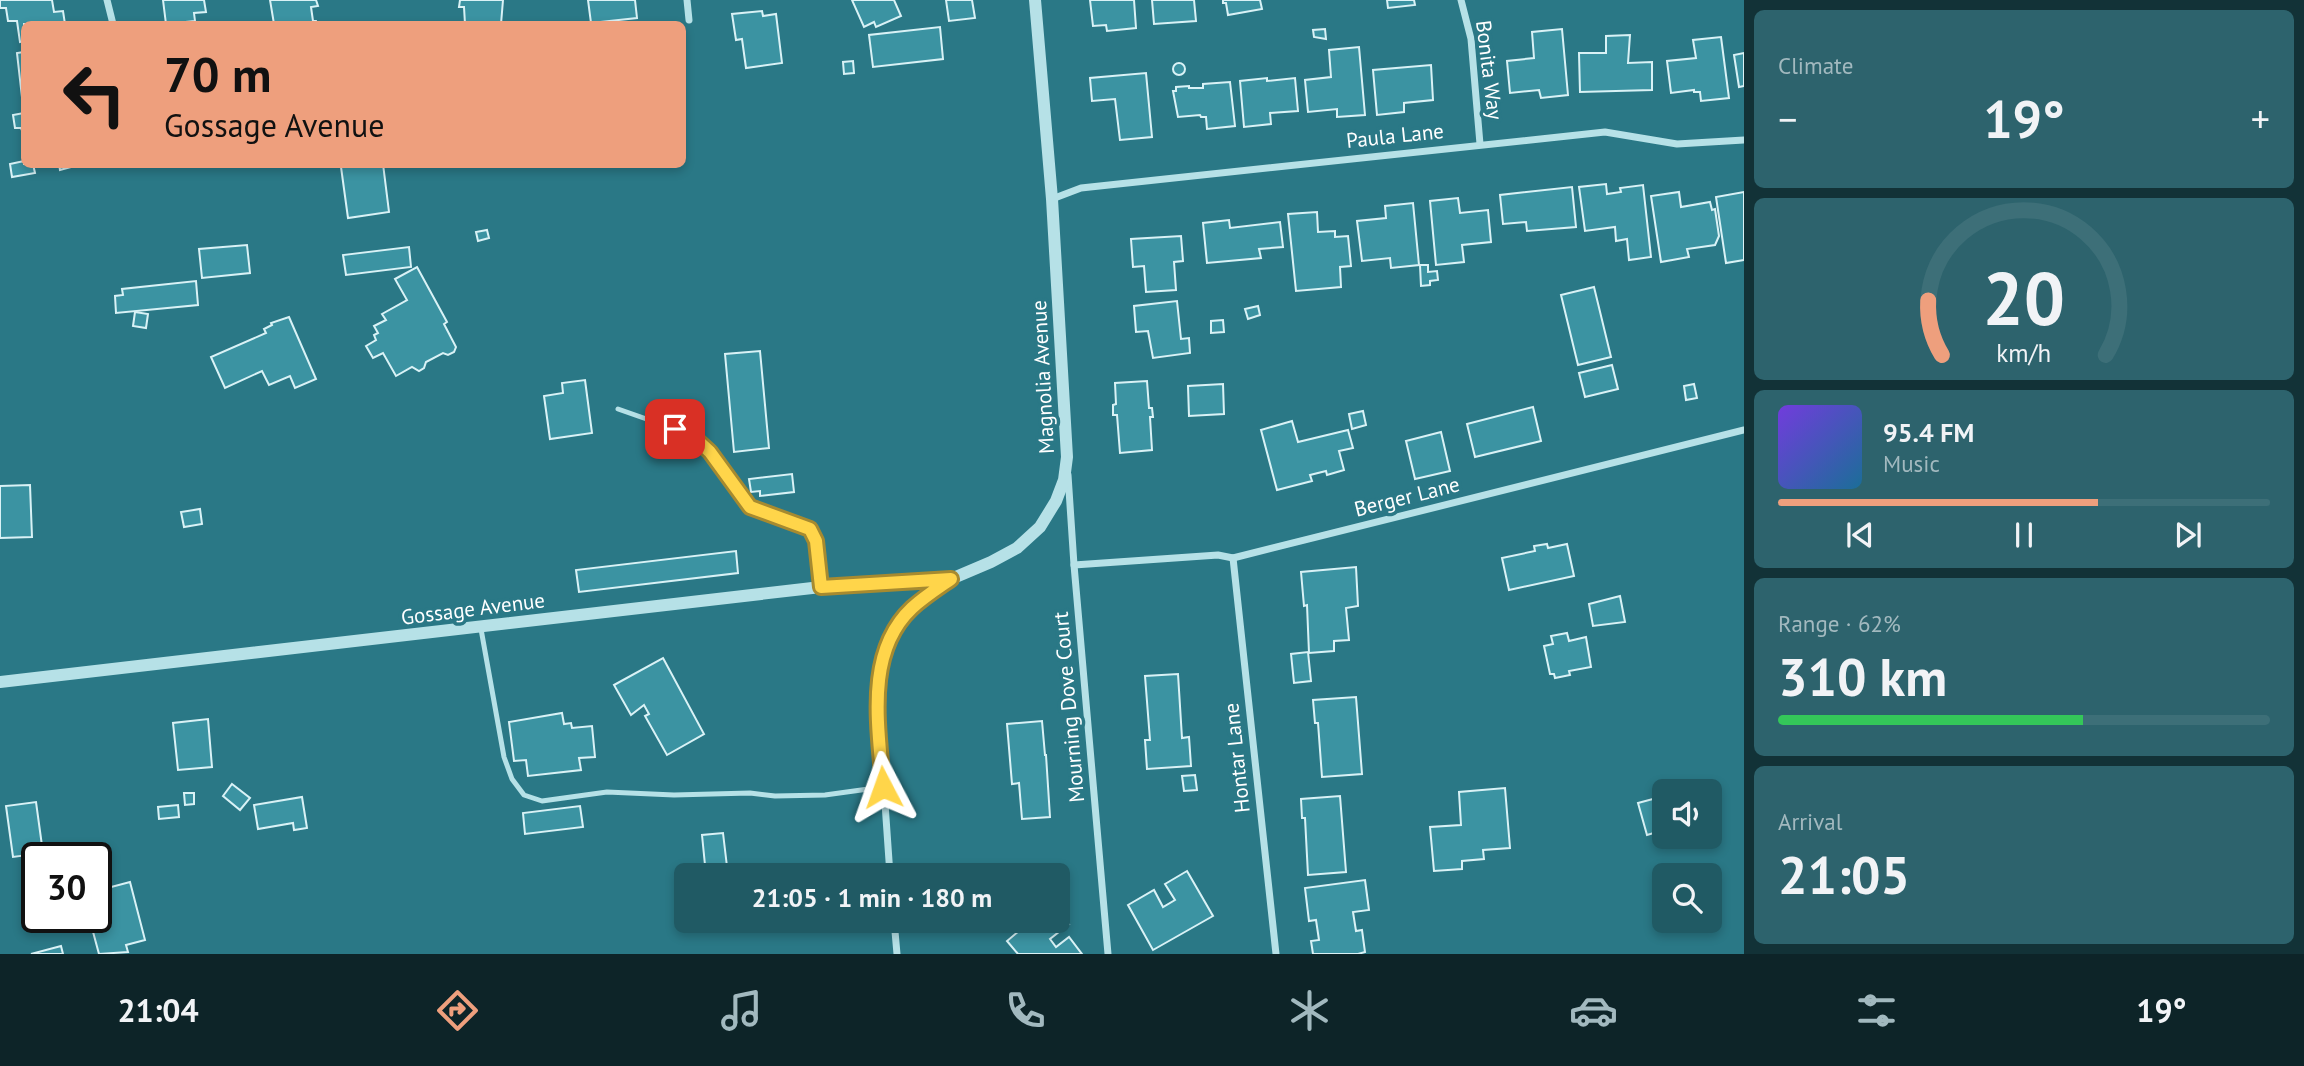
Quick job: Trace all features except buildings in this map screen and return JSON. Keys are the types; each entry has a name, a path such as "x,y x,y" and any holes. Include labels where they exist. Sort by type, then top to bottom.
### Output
{"street":[{"path":"107,0 112,21"},
{"path":"687,0 689,20"},
{"name":"Magnolia Avenue","path":"889,863 878,703 880,665 893,632 911,608 951,579 1017,548 1040,527 1056,501 1064,480 1067,457 1052,199 1035,0"},
{"name":"Bonita Way","path":"1461,0 1471,39 1480,144"},
{"name":"Paula Lane","path":"1052,199 1081,188 1605,132 1677,144 1744,140"},
{"name":"Berger Lane","path":"1074,565 1218,555 1233,558 1744,430"},
{"name":"Mourning Dove Court","path":"1067,457 1108,954"},
{"name":"Hontar Lane","path":"1233,558 1276,954"},
{"name":"Gossage Avenue","path":"0,682 821,587 951,579"},
{"path":"895,933 897,954"}],"lane":[{"path":"618,409 675,429 697,440 710,452 750,507 810,529 816,541 821,587"},
{"path":"481,628 504,757 512,779 524,794 542,801 607,792 674,795 750,793 788,796 825,795 883,787"}],"route":[{"path":"675,429 697,440 710,452 750,507 810,529 816,541 821,587 951,579 911,608 893,632 880,665 878,703 883,787"}]}
